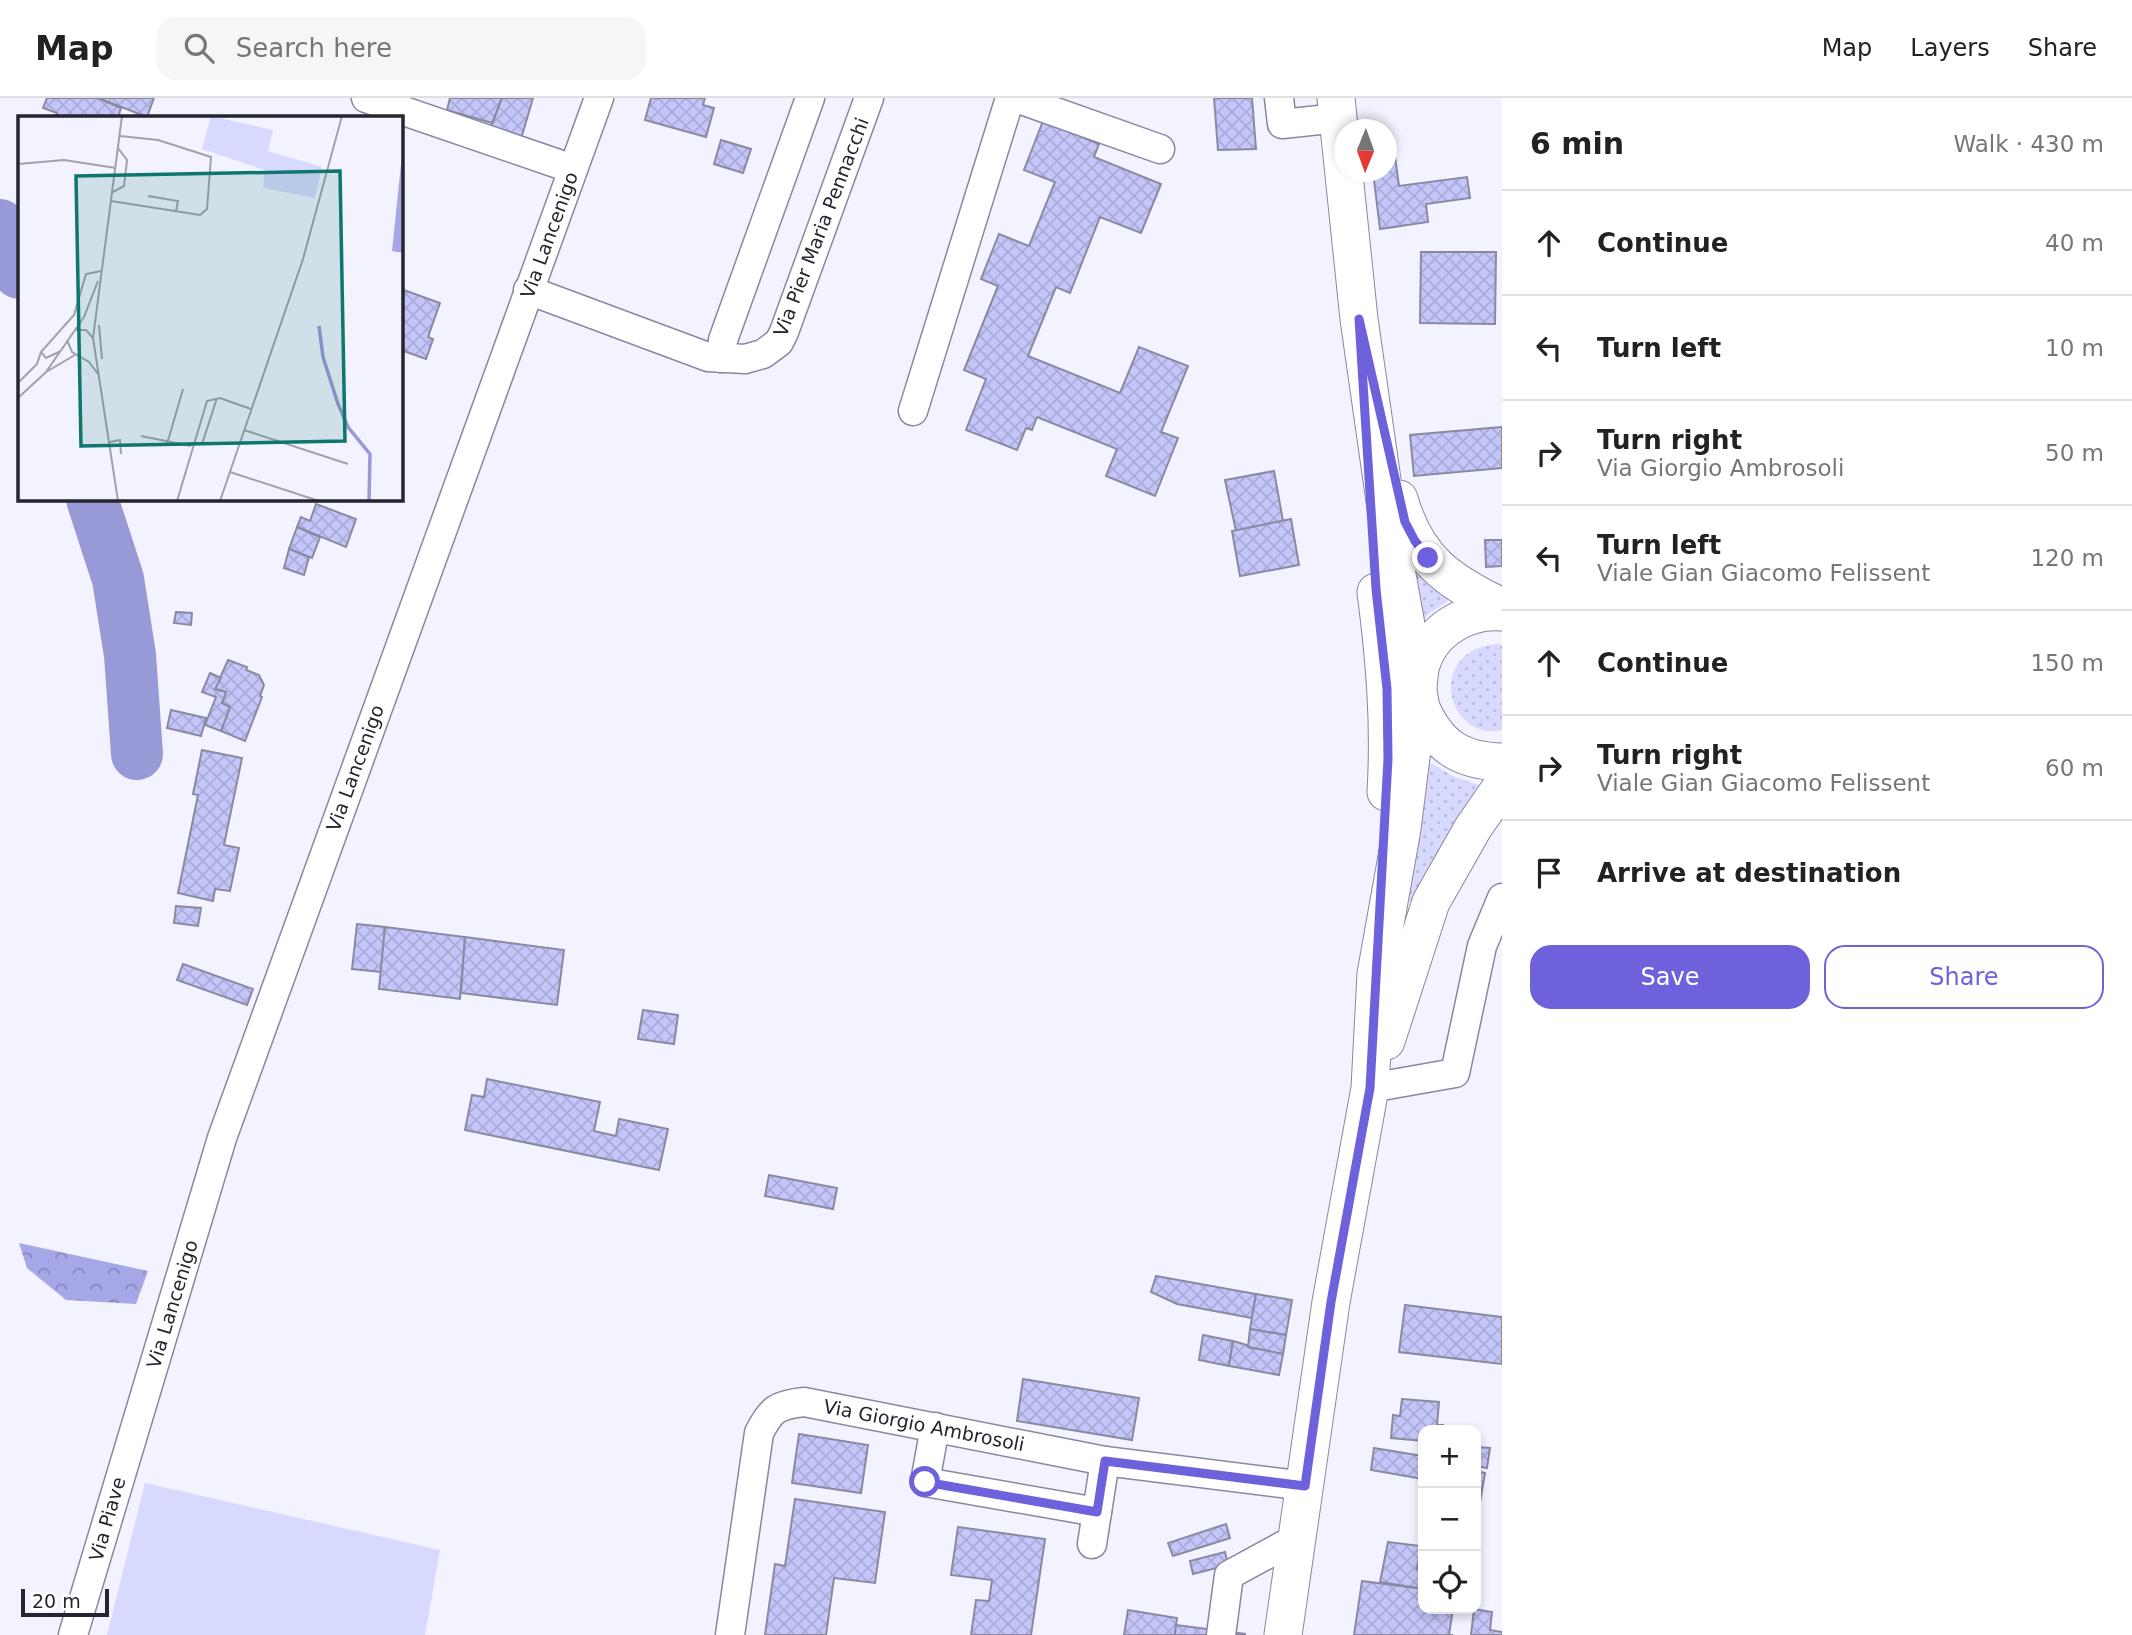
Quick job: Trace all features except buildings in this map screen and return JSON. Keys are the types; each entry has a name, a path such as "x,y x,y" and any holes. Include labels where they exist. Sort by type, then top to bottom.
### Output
{"main road":[{"path":"1337,108 1359,319 1390,536 1420,698 1430,727 1444,743 1461,755 1481,762 1502,762"},
{"path":"1359,319 1405,522 1428,558 1446,575 1502,610"},
{"path":"1283,1635 1331,1302 1370,1088 1389,728 1376,589 1359,319"},
{"path":"1376,974 1420,698 1421,665 1431,644 1447,627 1467,616 1502,610"},
{"path":"1370,1088 1431,902 1473,828 1502,786"}],"street":[{"path":"366,98 573,169"},
{"name":"Via Lancenigo","path":"129,1444 222,1138 599,98"},
{"path":"721,358 723,340 810,98"},
{"path":"913,411 1013,98 1160,149"},
{"path":"1279,98 1282,124 1337,108"},
{"name":"Via Pier Maria Pennacchi","path":"528,290 682,348 721,358 745,359 763,354 779,342 865,100"},
{"path":"1370,1088 1455,1073 1482,946 1502,898"},
{"name":"Via Giorgio Ambrosoli","path":"730,1635 759,1433 767,1416 782,1404 804,1402 1105,1461 1305,1486"},
{"path":"935,1427 925,1482 1097,1512"},
{"name":"Via Piave","path":"73,1635 129,1444"},
{"path":"1092,1544 1105,1461"},
{"path":"1221,1635 1229,1575 1297,1538"}],"shaded area":[{"path":"1412,564 1449,597 1447,602 1420,623"},
{"path":"1502,645 1502,730 1483,730 1467,722 1457,710 1452,694 1452,677 1460,662 1474,650"},
{"path":"1428,764 1482,786 1414,902 1409,901"},
{"path":"145,1483 440,1550 425,1635 107,1635"}],"green space":[{"path":"19,1243 148,1271 136,1304 66,1300 27,1268"}],"waterway":[{"path":"0,225 18,270"},
{"path":"92,500 118,579 130,655 137,754"}],"route":[{"path":"925,1482 1097,1512 1105,1461 1305,1486 1331,1302 1370,1088 1388,759 1387,689 1376,589 1359,319 1405,522 1428,558"}]}
